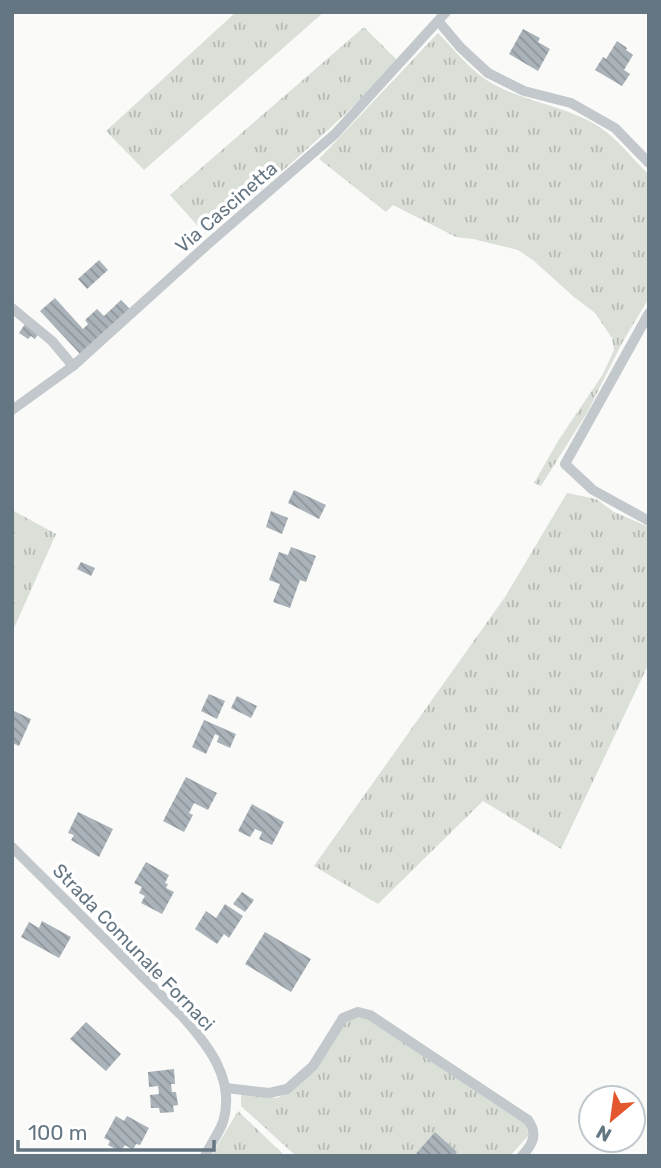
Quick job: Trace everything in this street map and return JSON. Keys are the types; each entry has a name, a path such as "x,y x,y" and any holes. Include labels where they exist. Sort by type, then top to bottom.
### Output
{"street":[{"path":"442,17 460,47 488,73 524,91 571,103 604,121 615,128 649,163"},
{"name":"Via Cascinetta","path":"12,410 73,366 335,134 442,17"},
{"path":"12,309 52,341 73,366"},
{"path":"649,313 565,464 593,489 649,521"},
{"name":"Strada Comunale Fornaci","path":"12,847 205,1042 221,1070 225,1088 223,1121 205,1156"},
{"path":"225,1088 269,1093 287,1089 313,1066 343,1018 352,1013 363,1012 528,1120 533,1128 534,1138 522,1156"}],"green space":[{"path":"236,12 324,12 144,170 106,131"},
{"path":"364,27 398,61 306,150 210,234 205,234 170,195"},
{"path":"438,33 470,67 493,84 598,126 619,143 649,175 649,298 622,343 588,411 541,486 534,483 558,441 603,374 614,350 612,338 595,313 518,250 456,237 393,205 386,212 319,159"},
{"path":"567,493 596,499 614,512 649,527 649,663 561,849 483,801 378,904 314,866 505,597"},
{"path":"12,510 56,534 14,628 12,628"},
{"path":"353,1016 370,1018 524,1121 529,1135 510,1156 296,1156 241,1106 241,1094 277,1098 287,1093 343,1023"},
{"path":"238,1111 285,1156 211,1156"}],"building":[{"path":"523,29 540,38 538,42 550,49 538,71 509,54"},
{"path":"617,41 633,55 624,70 630,74 622,86 595,70 603,57 606,59"},
{"path":"99,260 108,270 87,289 78,279"},
{"path":"55,298 83,329 88,324 85,320 97,309 104,316 121,300 131,310 82,356 40,311"},
{"path":"25,324 39,333 35,339 31,336 28,339 19,333"},
{"path":"294,490 326,505 319,519 288,503"},
{"path":"271,511 288,518 282,534 266,527"},
{"path":"291,547 316,556 306,582 300,580 290,608 273,602 280,584 269,580 279,552 288,555"},
{"path":"81,562 95,568 91,576 77,569"},
{"path":"209,694 225,701 217,719 201,711"},
{"path":"237,696 257,706 251,718 231,708"},
{"path":"12,710 31,719 19,746 12,743"},
{"path":"204,720 236,734 230,748 217,742 219,736 215,734 206,754 192,747"},
{"path":"186,777 217,793 208,810 194,803 189,813 193,815 184,832 163,821"},
{"path":"252,804 284,822 272,845 259,839 262,832 255,829 250,837 238,831"},
{"path":"78,812 113,829 99,857 71,840 74,835 68,833"},
{"path":"146,862 169,875 166,888 174,892 162,914 141,903 145,896 139,893 142,887 134,883"},
{"path":"242,892 254,900 245,912 233,904"},
{"path":"225,904 243,916 229,938 224,934 217,944 195,929 206,911 216,918"},
{"path":"42,921 71,937 59,958 21,937 29,922 39,928"},
{"path":"265,932 311,959 291,992 245,964"},
{"path":"86,1022 121,1054 106,1071 70,1039"},
{"path":"174,1069 175,1084 171,1084 172,1092 176,1092 178,1105 173,1106 174,1112 160,1113 159,1108 151,1108 150,1095 159,1094 158,1086 149,1087 148,1072"},
{"path":"116,1116 124,1121 127,1116 149,1128 140,1145 136,1144 133,1150 125,1145 121,1152 108,1145 110,1141 104,1138"},
{"path":"435,1132 457,1152 454,1156 414,1156"}]}
